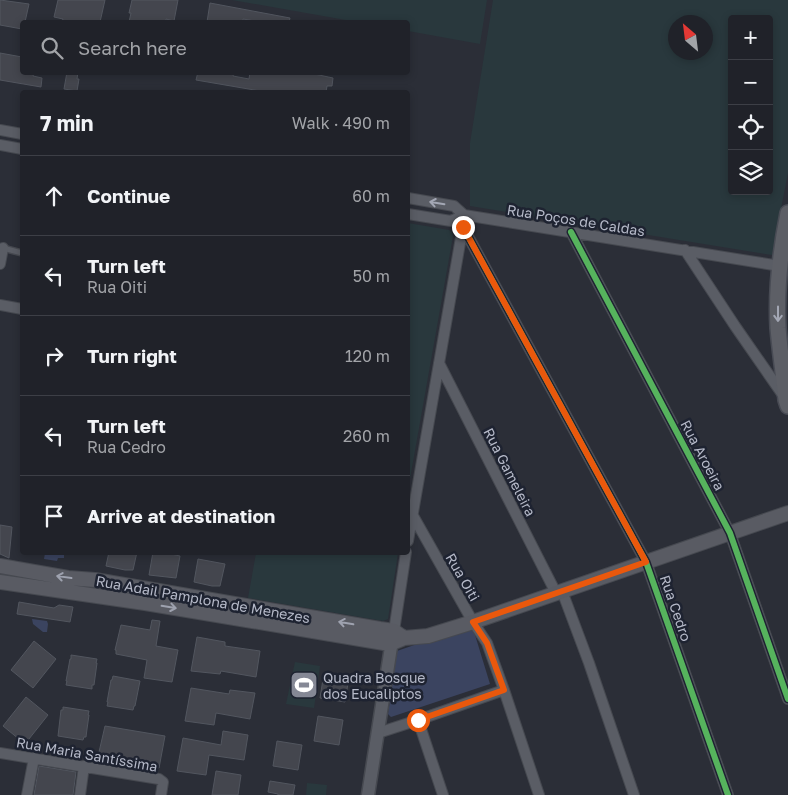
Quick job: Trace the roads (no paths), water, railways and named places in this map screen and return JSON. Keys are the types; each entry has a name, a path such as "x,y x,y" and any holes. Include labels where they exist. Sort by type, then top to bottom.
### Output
{"main road":[{"path":"787,403 778,328 778,298 780,266 788,213"},
{"name":"Rua Adail Pamplona de Menezes","path":"0,582 115,603 146,596 289,613 397,637 428,636 788,513"},
{"name":"Rua Adail Pamplona de Menezes","path":"0,566 68,578 95,580 146,596 233,618 374,642 384,643 397,637"},
{"path":"233,618 238,615 249,617 254,608"},
{"path":"268,624 269,617 272,615 285,616 289,613"}],"street":[{"path":"0,130 20,134"},
{"path":"0,145 20,149"},
{"name":"Rua Poços de Caldas","path":"410,198 454,206 464,215 780,266"},
{"name":"Rua Poços de Caldas","path":"410,214 451,221 464,215"},
{"path":"410,528 464,215"},
{"name":"Rua Cedro","path":"463,227 646,562 728,795"},
{"name":"Rua Aroeira","path":"571,232 730,533 788,700"},
{"path":"0,264 1,248"},
{"path":"685,250 787,403"},
{"path":"0,305 20,309"},
{"name":"Rua Gameleira","path":"439,363 559,592 589,664 634,795"},
{"name":"Rua Oiti","path":"412,514 473,622 487,643 539,795"},
{"path":"368,795 397,637 406,555"},
{"path":"378,733 504,690"},
{"path":"418,720 444,795"},
{"name":"Rua Maria Santíssima","path":"0,753 160,778 163,782 161,791"},
{"path":"27,795 34,758"},
{"path":"80,795 84,766"}],"lane":[{"path":"1,248 20,253"}],"water":[{"path":"45,555 64,555 64,558 58,558 57,561 44,559"},
{"path":"32,619 47,621 47,632 43,632 33,624"},
{"path":"472,625 490,684 391,717 388,714 397,651"}],"place":[{"name":"Quadra Bosque dos Eucaliptos","path":"304,685"}]}
